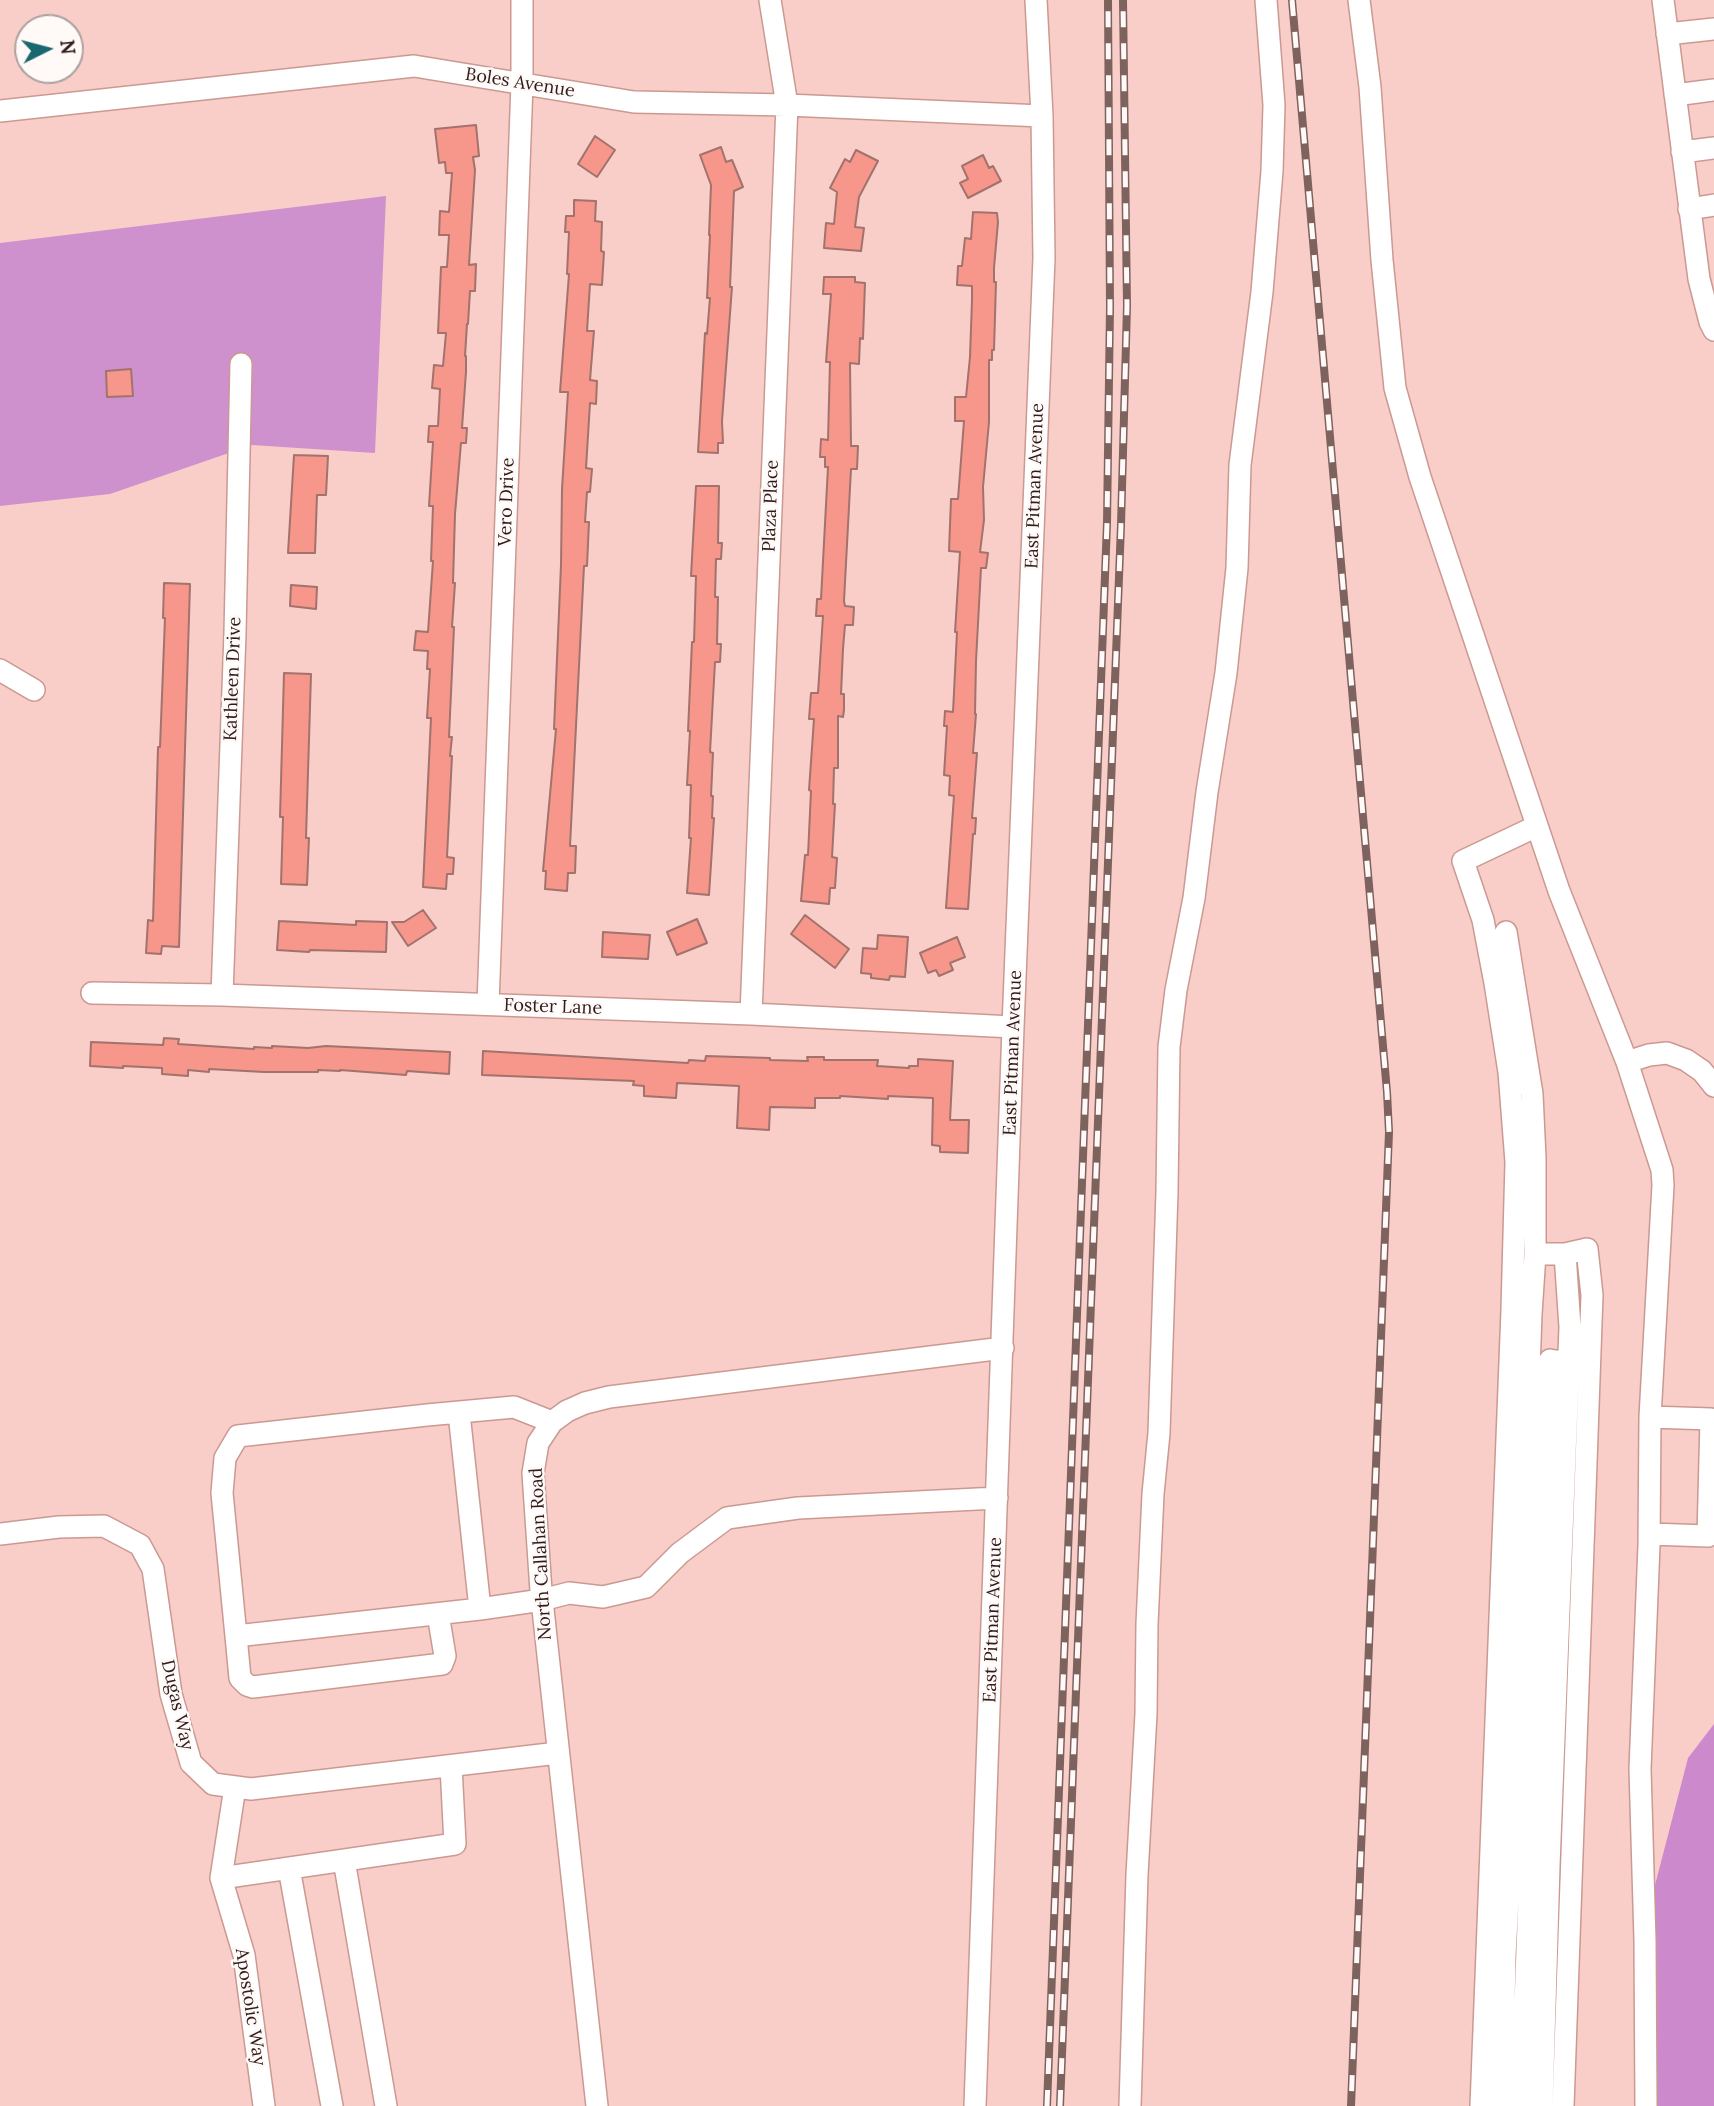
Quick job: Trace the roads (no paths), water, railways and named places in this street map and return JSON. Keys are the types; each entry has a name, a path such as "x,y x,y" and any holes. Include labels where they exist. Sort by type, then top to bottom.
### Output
{"street":[{"name":"Vero Drive","path":"488,1004 522,84 522,0"},
{"name":"Plaza Place","path":"751,1014 787,105 770,0"},
{"name":"East Pitman Avenue","path":"975,2106 1013,1027 1044,258 1042,116 1036,0"},
{"path":"1130,2106 1137,1875 1146,1714 1147,1623 1153,1494 1159,1433 1169,1047 1175,990 1194,898 1226,673 1237,568 1240,465 1261,304 1272,171 1274,105 1266,0"},
{"path":"1359,0 1370,87 1382,260 1395,388 1420,477 1559,891 1627,1062 1662,1170 1650,1416 1650,1534 1640,1769 1646,2106"},
{"path":"1663,0 1689,209 1705,263 1713,324"},
{"path":"1667,34 1714,29"},
{"name":"Boles Avenue","path":"0,111 414,66 634,102 787,105 1042,116"},
{"path":"1675,95 1714,90"},
{"path":"1682,152 1714,148"},
{"path":"1689,209 1714,205"},
{"name":"Kathleen Drive","path":"222,995 235,647 241,364"},
{"path":"0,670 34,690"},
{"path":"1481,2106 1516,1162 1509,1072 1494,983 1483,920 1464,861 1537,826"},
{"path":"1502,2106 1535,1254 1532,1094 1506,932"},
{"name":"Foster Lane","path":"92,993 488,1004 1013,1027"},
{"path":"1627,1062 1667,1053 1686,1060 1702,1071 1714,1086"},
{"path":"1535,1254 1565,1254 1587,1249 1592,1295 1587,1372 1563,2106"},
{"path":"1542,2106 1549,1840 1570,1327 1565,1254"},
{"path":"438,1614 445,1656 442,1664 253,1687 247,1685 240,1678 222,1493 225,1458 238,1436 514,1407 552,1422 566,1411 609,1397 1003,1348"},
{"path":"1521,2106 1550,1360 1569,1363"},
{"path":"459,1413 480,1609"},
{"path":"1650,1416 1712,1419 1708,1536 1650,1534"},
{"name":"North Callahan Road","path":"552,1422 538,1443 533,1473 542,1601 597,2106"},
{"path":"236,1636 542,1601 569,1593 603,1597 646,1587 680,1553 727,1518 798,1508 998,1498"},
{"name":"Dugas Way","path":"0,1534 60,1527 104,1526 140,1545 153,1569 171,1694 191,1763 213,1784 251,1789 558,1753"},
{"path":"221,1878 455,1844 451,1766"},
{"name":"Apostolic Way","path":"235,1787 221,1878 244,1955 264,2106"},
{"path":"344,1860 386,2106"},
{"path":"289,1868 332,2106"}],"railway":[{"path":"1047,2106 1107,523 1110,307 1108,0"},
{"path":"1060,2106 1121,525 1127,306 1123,0"},
{"path":"1292,0 1389,1132 1351,2106"}]}
